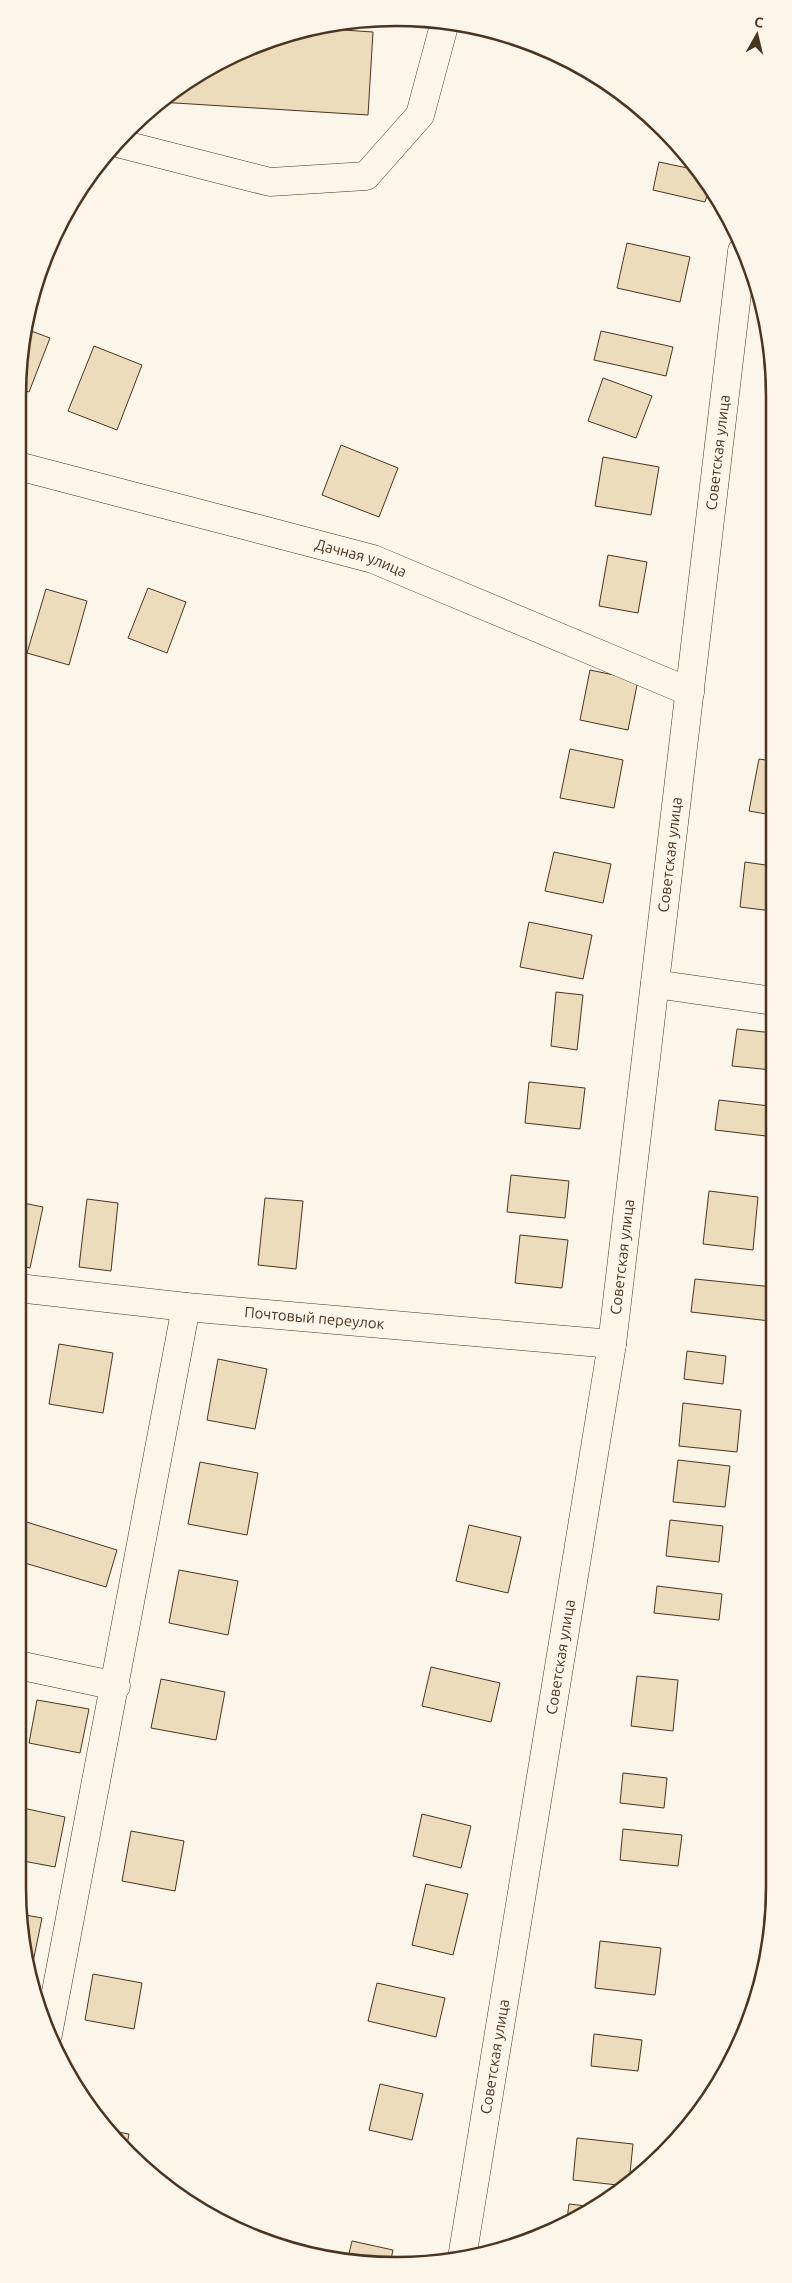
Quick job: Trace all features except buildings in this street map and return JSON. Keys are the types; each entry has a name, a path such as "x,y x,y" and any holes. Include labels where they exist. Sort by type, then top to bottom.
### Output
{"street":[{"path":"125,145 270,182 366,176 420,115 443,29"},
{"name":"Советская улица","path":"463,2251 612,1344 741,262"},
{"name":"Дачная улица","path":"26,468 372,559 690,692"},
{"path":"655,984 766,1000"},
{"name":"Почтовый переулок","path":"26,1289 186,1307 612,1344"},
{"path":"51,2019 116,1686 186,1307"},
{"path":"26,1667 116,1686"}]}
